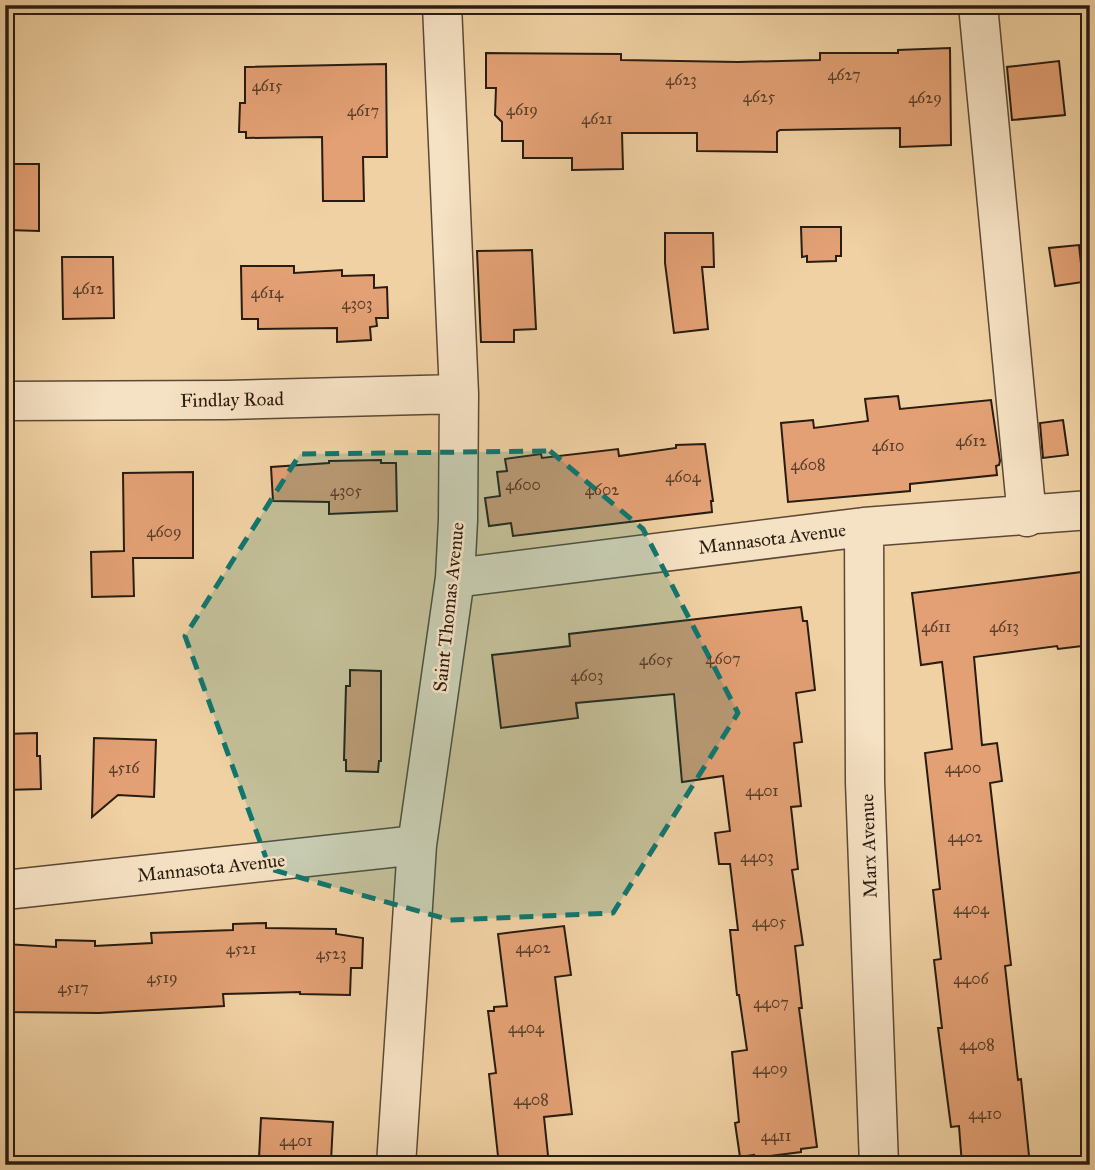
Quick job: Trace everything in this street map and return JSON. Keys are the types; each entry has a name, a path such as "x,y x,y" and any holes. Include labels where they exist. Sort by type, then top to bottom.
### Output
{"street":[{"name":"Saint Thomas Avenue","path":"396,1165 417,845 454,578 459,507 460,394 442,5"},
{"path":"978,5 1027,517"},
{"name":"Findlay Road","path":"5,401 226,400 460,394"},
{"name":"Mannasota Avenue","path":"454,578 864,527 1027,517 1090,510"},
{"name":"Marx Avenue","path":"864,527 865,782 879,1165"},
{"name":"Mannasota Avenue","path":"5,890 417,845"}],"highlighted area":[{"path":"550,451 643,529 738,713 613,913 450,920 270,869 185,636 300,454"}],"building":[{"path":"950,48 951,145 900,147 900,128 780,130 777,132 777,152 697,151 697,133 622,133 623,169 572,170 572,158 523,158 523,141 502,141 502,122 495,115 496,88 486,88 486,53 621,54 621,60 738,62 820,60 820,53 898,53 898,50"},
{"path":"1059,61 1065,115 1012,120 1007,67"},
{"path":"386,64 387,157 363,157 364,201 323,201 322,137 246,138 246,132 239,132 240,103 245,103 245,67"},
{"path":"8,164 39,164 39,231 8,230"},
{"path":"801,227 841,227 841,256 836,256 836,261 807,262 807,256 802,257"},
{"path":"665,233 713,233 714,267 702,267 708,329 674,333 665,263"},
{"path":"1079,245 1083,282 1055,286 1049,248"},
{"path":"532,250 536,329 514,330 514,342 481,342 477,251"},
{"path":"62,257 113,257 114,318 63,319"},
{"path":"241,266 294,266 294,273 342,270 342,276 374,275 374,288 387,287 388,318 376,318 377,326 370,327 371,340 337,342 337,328 258,329 258,319 242,319"},
{"path":"898,396 900,409 991,400 1000,461 996,466 997,475 910,484 910,491 788,502 781,423 813,420 814,428 868,421 865,399"},
{"path":"1063,420 1068,455 1043,458 1040,423"},
{"path":"705,444 713,501 712,512 513,536 511,523 489,526 485,498 500,496 497,472 507,471 505,459 541,454 542,458 618,449 619,456 676,448 676,445"},
{"path":"381,460 381,463 396,463 397,511 329,514 329,502 273,501 271,467 329,461"},
{"path":"193,472 193,558 133,558 134,596 92,597 91,552 124,551 123,473"},
{"path":"1090,571 1090,645 1058,649 1057,646 974,657 982,745 997,743 1002,781 990,783 1011,965 1005,966 1030,1165 962,1165 959,1126 951,1127 938,1028 942,1028 934,960 941,959 933,890 940,889 925,753 952,749 942,662 921,665 912,593"},
{"path":"801,607 803,621 807,621 815,690 796,693 802,742 794,743 801,806 791,807 798,869 792,870 803,945 795,946 802,1008 799,1008 817,1147 801,1149 801,1152 754,1158 754,1155 740,1157 735,1123 739,1122 732,1052 747,1050 737,995 730,930 738,930 730,864 719,864 715,833 730,831 723,776 682,782 674,694 576,703 578,718 501,728 492,655 570,646 569,634"},
{"path":"350,670 381,671 381,761 378,772 346,771 346,686 350,686"},
{"path":"37,733 41,789 5,790 5,734"},
{"path":"94,738 156,740 154,797 118,795 92,817"},
{"path":"266,923 266,928 336,929 336,934 363,938 362,968 351,968 350,995 300,992 223,994 224,1006 99,1013 5,1012 5,944 56,947 56,940 95,941 95,946 152,943 151,933 233,930 233,924"},
{"path":"564,926 571,975 555,977 572,1114 544,1117 549,1165 499,1165 489,1074 496,1073 488,1011 494,1011 494,1007 507,1006 498,934"},
{"path":"261,1118 333,1122 331,1161 259,1158"}]}
